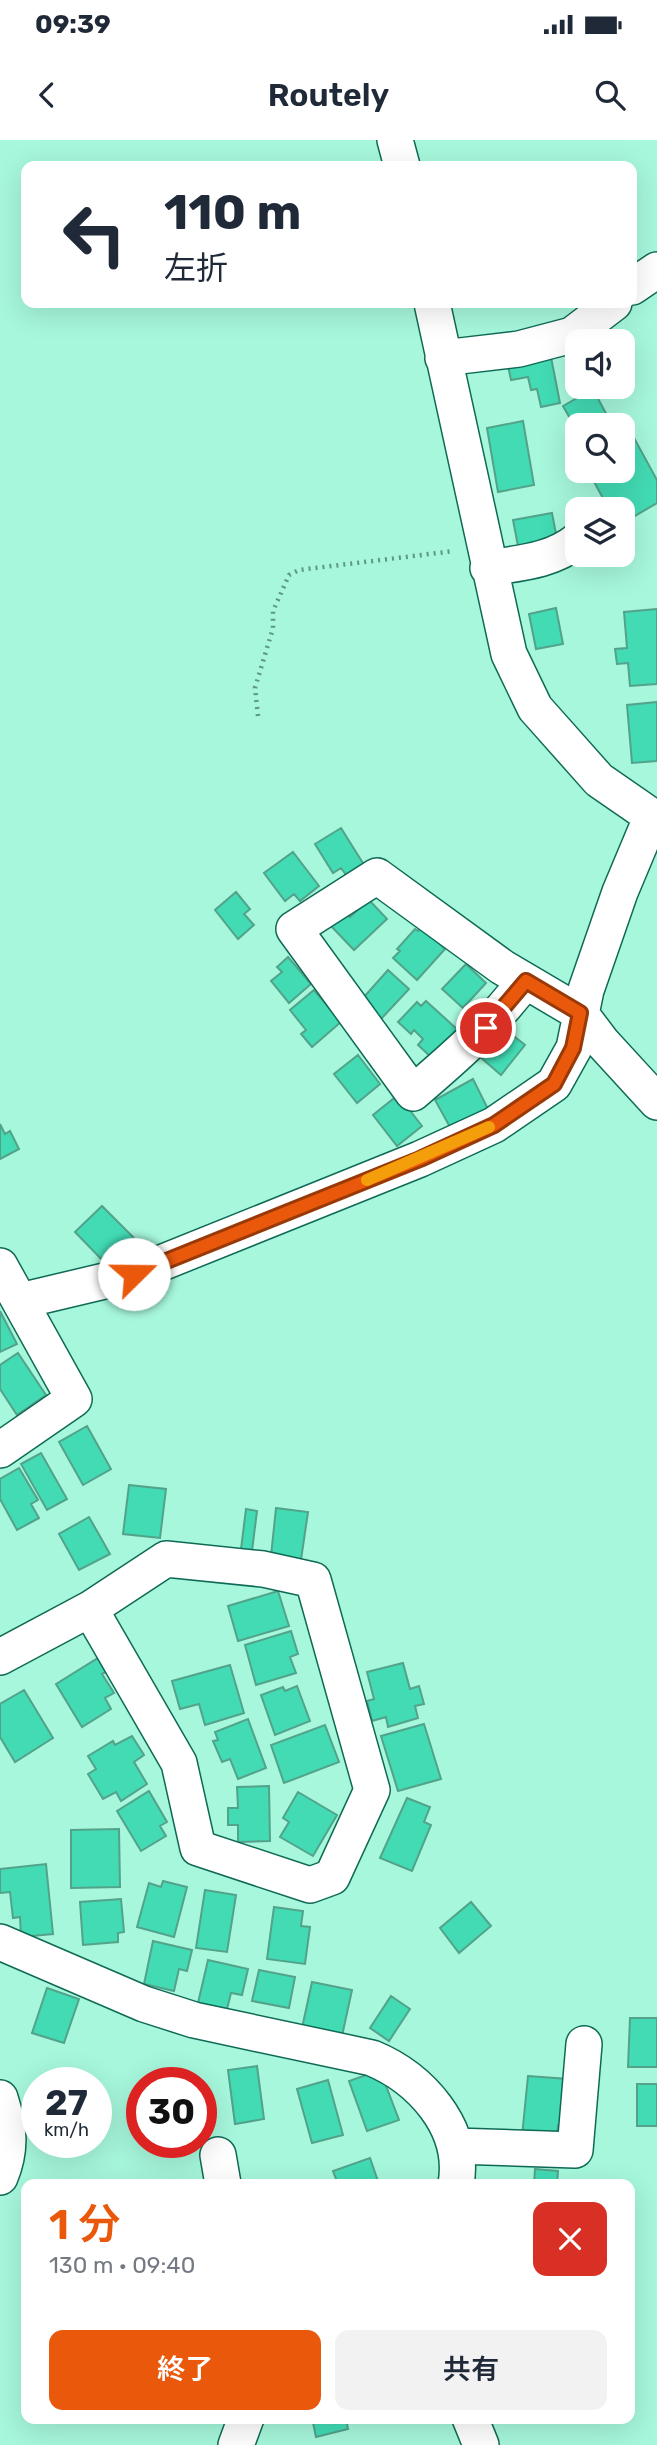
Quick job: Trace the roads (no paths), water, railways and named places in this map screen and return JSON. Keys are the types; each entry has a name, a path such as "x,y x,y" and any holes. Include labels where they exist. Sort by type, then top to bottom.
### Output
{"street":[{"path":"395,140 401,161"},
{"path":"637,284 657,270"},
{"path":"20,1301 134,1274 420,1159 494,1125 554,1084 573,1048 580,1013 620,892 654,819 599,780 536,708 509,654 433,308"},
{"path":"443,358 519,349 572,335 607,308"},
{"path":"486,558 542,559 565,550"},
{"path":"526,981 469,1046 413,1093 294,929 377,876 526,981 580,1013 602,1042 657,1102"},
{"path":"0,1266 74,1399 0,1450"},
{"path":"0,1657 90,1609 166,1559 263,1569 313,1580 372,1790 332,1877 310,1885 198,1848 179,1763 90,1609"},
{"path":"0,1942 144,2004 194,2020 372,2058 397,2068 420,2087 440,2114 455,2146 459,2169 457,2179"},
{"path":"455,2146 575,2150 584,2044"},
{"path":"0,2098 9,2128 6,2163 0,2177"},
{"path":"236,2445 244,2424"},
{"path":"472,2424 481,2445"}]}
